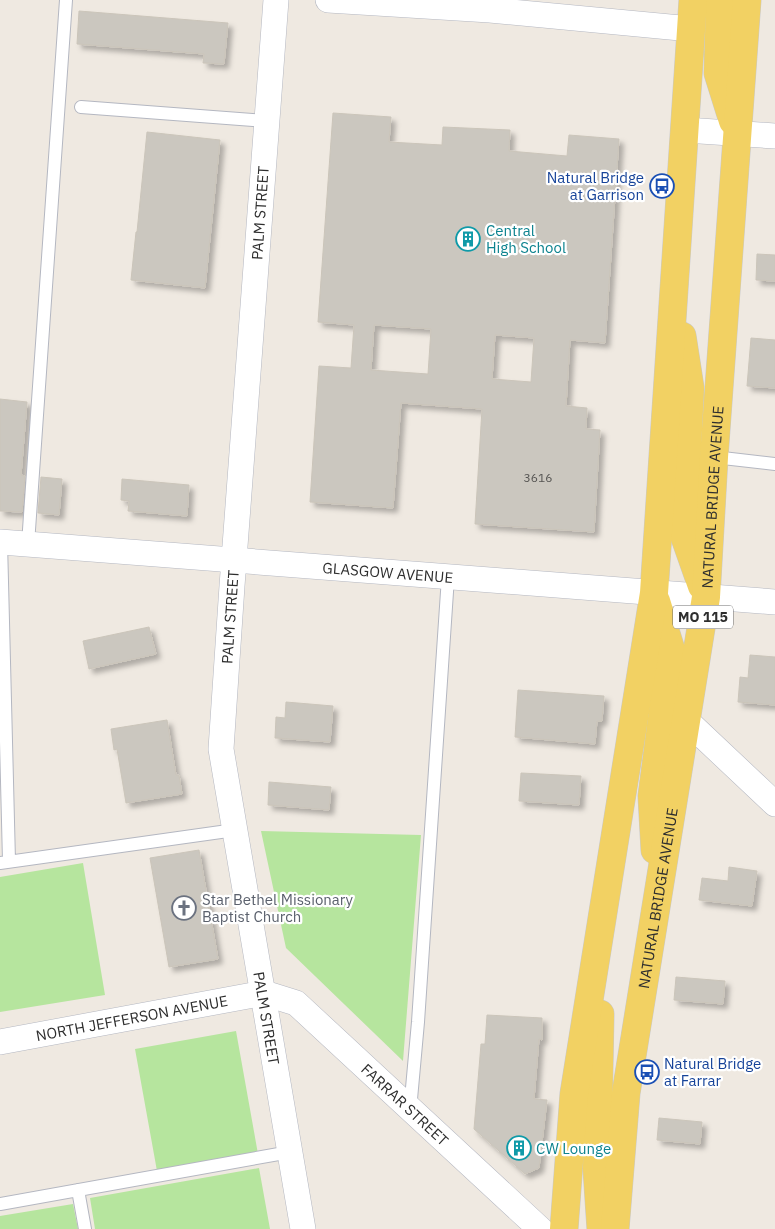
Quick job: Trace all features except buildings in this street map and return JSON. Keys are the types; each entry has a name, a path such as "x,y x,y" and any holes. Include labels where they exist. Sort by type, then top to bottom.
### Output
{"main road":[{"name":"MO 115","path":"564,1229 574,1094 654,593 693,0"},
{"path":"720,0 718,73 737,134"},
{"name":"NATURAL BRIDGE AVENUE","path":"615,1229 626,1093 706,597 714,457 747,0"},
{"path":"674,290 690,388 683,532 706,597"},
{"path":"654,593 671,650 652,796 659,894"},
{"path":"597,947 600,1031 597,1169 601,1229"}],"street":[{"name":"PALM STREET","path":"276,0 221,749 303,1229"},
{"path":"328,0 490,5 691,29"},
{"path":"685,130 775,136"},
{"name":"GLASGOW AVENUE","path":"0,542 775,602"},
{"path":"687,721 775,804"},
{"name":"FARRAR STREET","path":"264,993 296,1003 540,1229"},
{"name":"NORTH JEFFERSON AVENUE","path":"0,1042 264,993"}],"lane":[{"path":"28,544 66,0"},
{"path":"80,107 267,121"},
{"path":"714,457 775,464"},
{"path":"0,542 5,862 235,830"},
{"path":"410,1110 418,1022 448,577"},
{"path":"0,1204 290,1152"},
{"path":"78,1190 85,1229"}],"green space":[{"path":"261,831 421,835 403,1061 286,948"},
{"path":"83,863 105,995 0,1012 0,877"},
{"path":"236,1031 258,1154 157,1171 135,1049"},
{"path":"259,1168 270,1229 95,1229 90,1198"},
{"path":"73,1204 78,1229 0,1229 0,1216"}],"place":[{"name":"Natural Bridge at Garrison","path":"662,186"},
{"name":"Central High School","path":"468,239"},
{"name":"Star Bethel Missionary Baptist Church","path":"184,908"},
{"name":"Natural Bridge at Farrar","path":"647,1072"},
{"name":"CW Lounge","path":"519,1148"}]}
